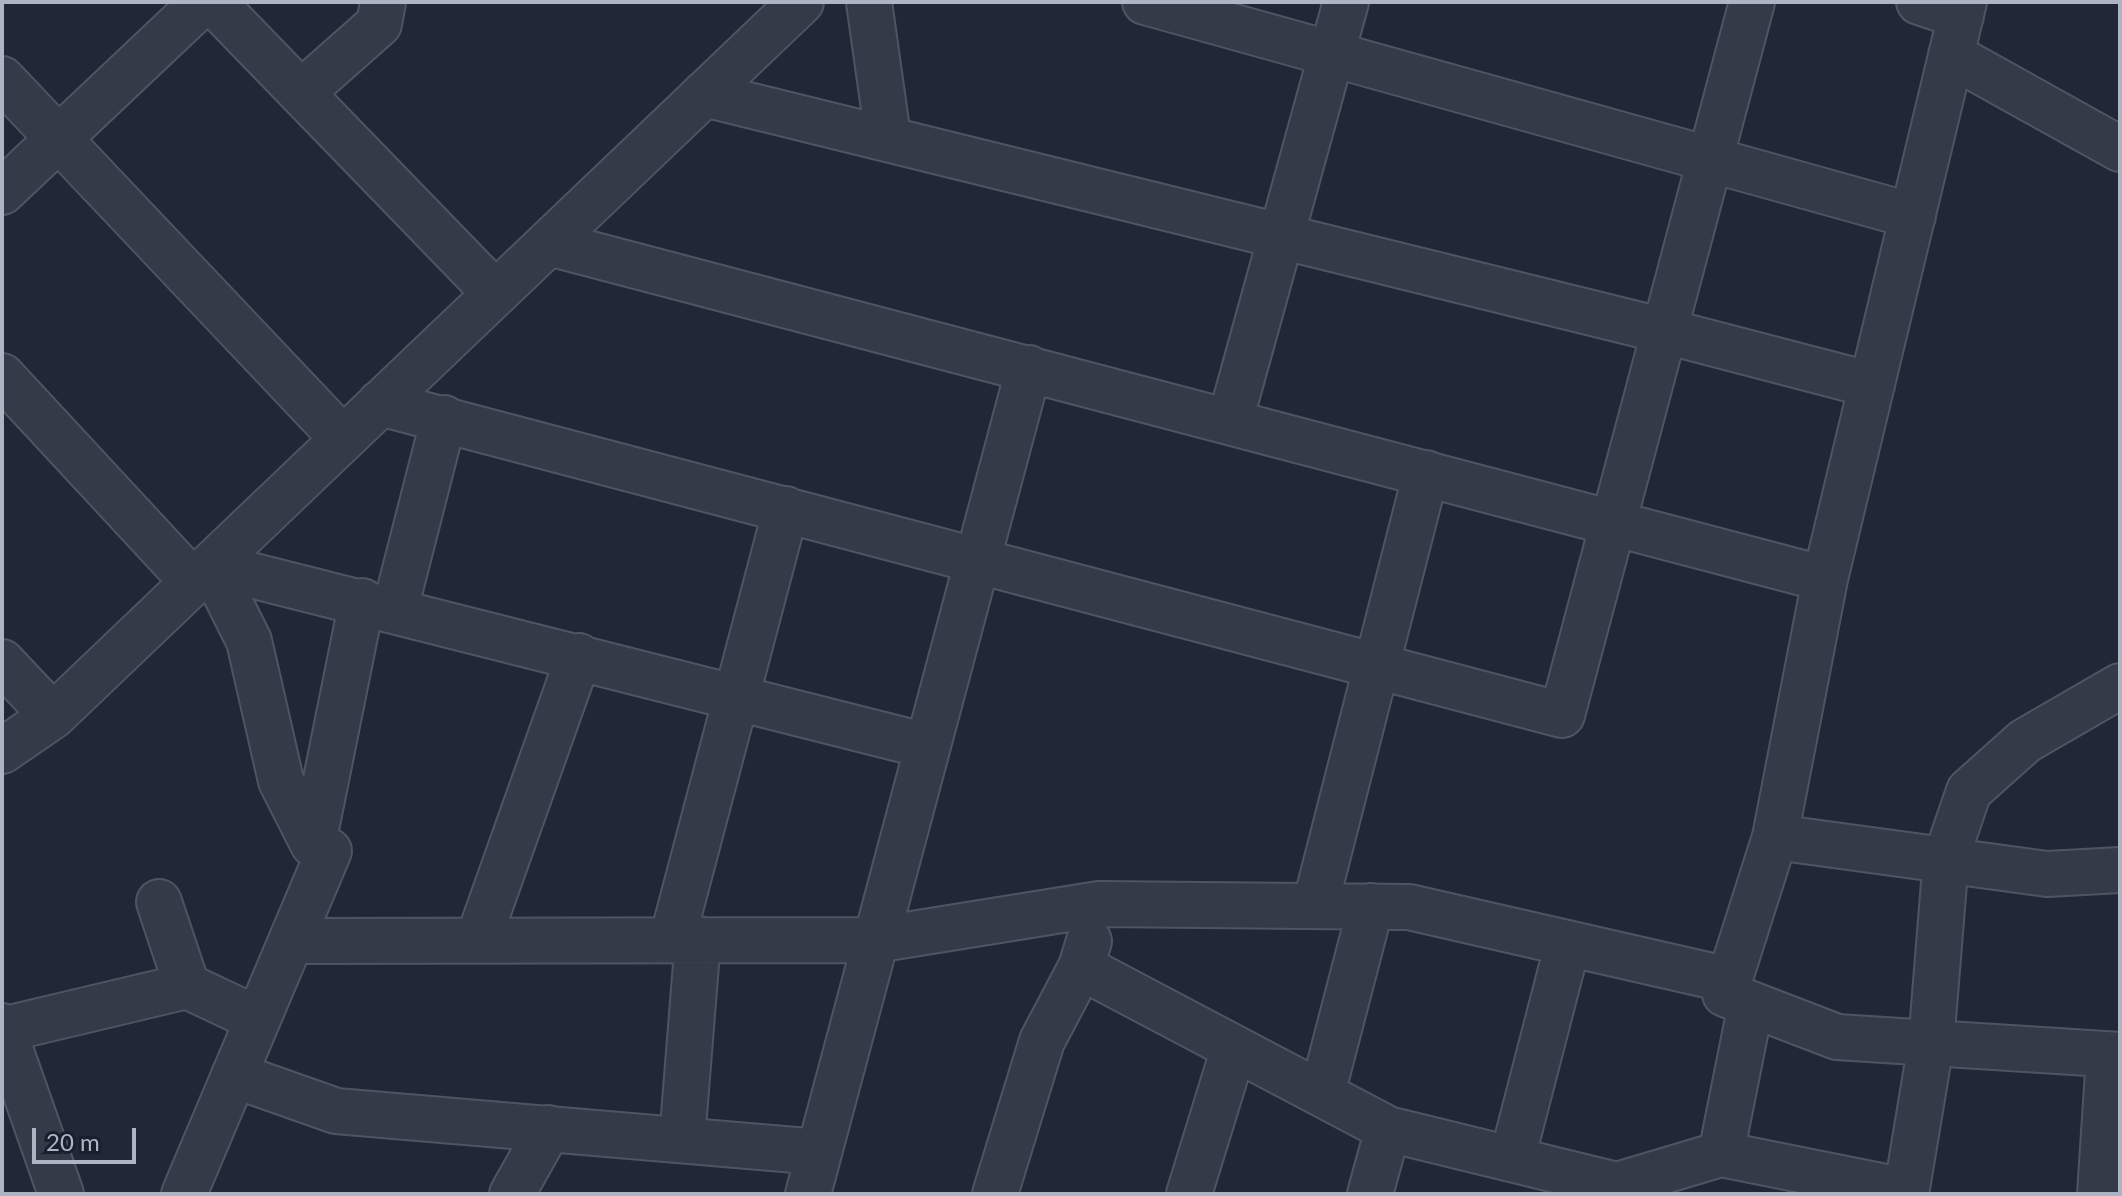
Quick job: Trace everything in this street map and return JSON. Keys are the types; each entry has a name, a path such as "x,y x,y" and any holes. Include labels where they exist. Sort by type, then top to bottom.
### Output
{"street":[{"path":"301,93 379,24 383,2"},
{"path":"2,751 53,716 801,2"},
{"path":"869,2 888,137"},
{"path":"1145,2 1192,8 1331,54 1913,216"},
{"path":"1230,421 1346,2"},
{"path":"380,403 1562,715 1752,2"},
{"path":"1919,2 1959,24 2120,149"},
{"path":"2,192 59,139 219,5 495,293"},
{"path":"1721,1154 1740,992 1775,837 1825,579 1959,24"},
{"path":"2,79 343,439"},
{"path":"704,94 888,137 1872,385"},
{"path":"549,243 1825,579"},
{"path":"808,1194 1029,368"},
{"path":"2,376 202,573 249,641 281,781 313,844 329,851 184,1194"},
{"path":"313,844 378,605 444,418"},
{"path":"1315,906 1426,473"},
{"path":"682,1140 685,940 736,697 786,509"},
{"path":"202,573 378,605 927,746"},
{"path":"478,940 579,656"},
{"path":"2,662 53,716"},
{"path":"1081,967 1388,1129 1512,1159 1559,1183 1617,1185 1721,1154 1906,1193 1931,1044 1946,858 1969,791 2025,741 2120,686"},
{"path":"1775,837 2047,874 2120,870"},
{"path":"159,902 187,986"},
{"path":"291,941 875,940 1099,904 1409,907 1568,943 1740,992 1837,1037 2114,1056 2100,1194"},
{"path":"995,1194 1042,1041 1081,967 1099,904"},
{"path":"1322,1094 1371,906"},
{"path":"1512,1159 1568,943"},
{"path":"61,1194 2,1028 187,986 257,1019"},
{"path":"1189,1194 1234,1048"},
{"path":"234,1075 336,1111 819,1152"},
{"path":"512,1194 549,1128"},
{"path":"1370,1194 1388,1129"}]}
